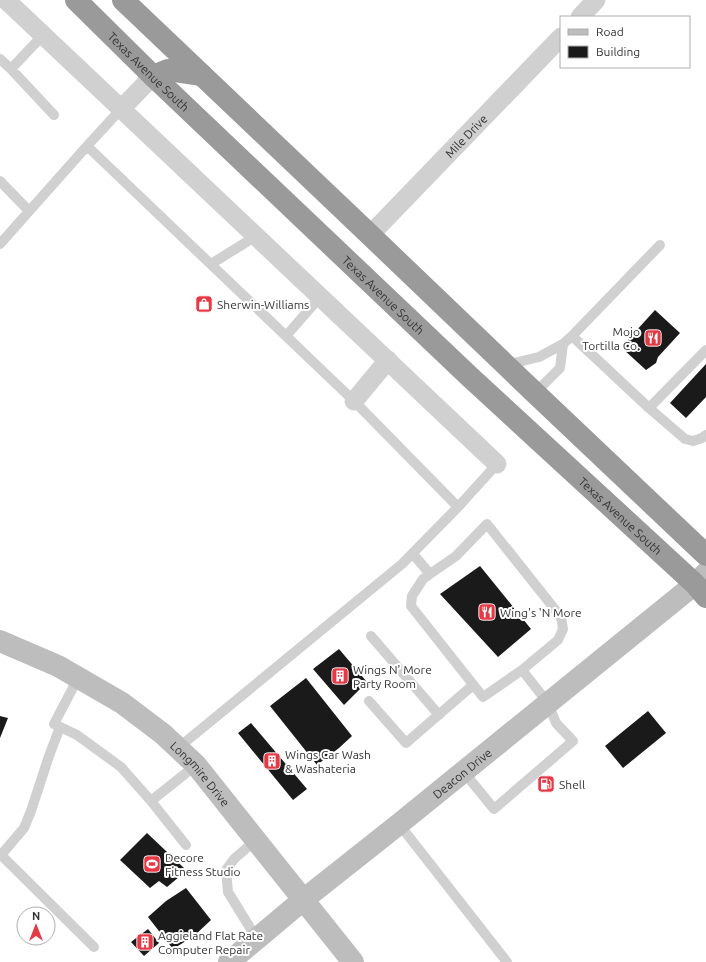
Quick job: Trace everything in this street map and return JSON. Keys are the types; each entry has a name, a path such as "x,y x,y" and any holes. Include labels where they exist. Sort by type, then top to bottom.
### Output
{"highway":[{"name":"Texas Avenue South","path":"76,0 153,76 470,377 702,585"},
{"path":"123,0 505,365 706,554"},
{"path":"153,76 168,70 202,76"},
{"path":"470,377 517,396 535,393"}],"street":[{"path":"6,0 497,464"},
{"path":"581,16 596,0"},
{"name":"Mile Drive","path":"370,235 560,38"},
{"path":"121,109 153,76"},
{"path":"354,400 388,360"},
{"name":"Deacon Drive","path":"229,962 303,900 399,824 548,702 702,585"},
{"name":"Longmire Drive","path":"0,641 58,666 122,703 163,734 196,765 353,962"}],"lane":[{"path":"11,69 43,35"},
{"path":"0,59 54,115"},
{"path":"0,244 121,109"},
{"path":"87,146 354,400 458,507"},
{"path":"0,181 29,211"},
{"path":"211,264 256,236"},
{"path":"505,365 538,357 562,344 572,336 660,245"},
{"path":"286,336 320,297"},
{"path":"572,336 649,408 685,439 693,440 702,438 706,435"},
{"path":"535,393 560,368 562,344"},
{"path":"649,408 706,350"},
{"path":"178,748 413,554 497,464"},
{"path":"487,524 561,617 562,629 558,640 522,670 482,697 411,606 412,596 423,580 456,556 487,524"},
{"path":"413,554 430,574"},
{"path":"371,636 439,715"},
{"path":"463,771 494,809 573,741 556,723 548,702 522,670"},
{"path":"78,678 54,724 76,735 120,767 151,801 186,844"},
{"path":"369,701 406,743 473,685"},
{"path":"60,727 24,828 1,855 94,947"},
{"path":"151,801 196,765"},
{"path":"399,824 507,962"},
{"path":"256,840 234,859 226,870 228,892 257,939"}],"building":[{"name":"Mojo Tortilla Co.","path":"655,310 680,333 658,357 656,363 646,370 623,349 625,343"},
{"path":"706,364 706,397 686,418 670,403"},
{"name":"Wing's 'N More","path":"480,566 531,629 498,657 440,594"},
{"name":"Wings N' More Party Room","path":"339,649 367,682 344,705 313,669"},
{"name":"Wings Car Wash & Washateria","path":"306,678 352,736 317,765 270,706"},
{"path":"648,711 666,733 623,768 605,746"},
{"path":"0,716 8,718 0,738"},
{"name":"Wings Car Wash & Washateria","path":"251,723 307,789 293,800 238,733"},
{"name":"Decore Fitness Studio","path":"147,833 184,868 179,877 167,887 159,881 150,888 120,860"},
{"path":"186,888 211,920 194,936 173,949 148,917 166,901"},
{"name":"Aggieland Flat Rate Computer Repair","path":"148,929 159,943 144,956 131,942"}],"place":[{"name":"Sherwin-Williams","path":"204,304"},
{"name":"Mojo Tortilla Co.","path":"653,338"},
{"name":"Wing's 'N More","path":"487,612"},
{"name":"Wings N' More Party Room","path":"340,676"},
{"name":"Wings Car Wash & Washateria","path":"272,761"},
{"name":"Shell","path":"546,784"},
{"name":"Decore Fitness Studio","path":"152,864"},
{"name":"Aggieland Flat Rate Computer Repair","path":"145,942"}]}
